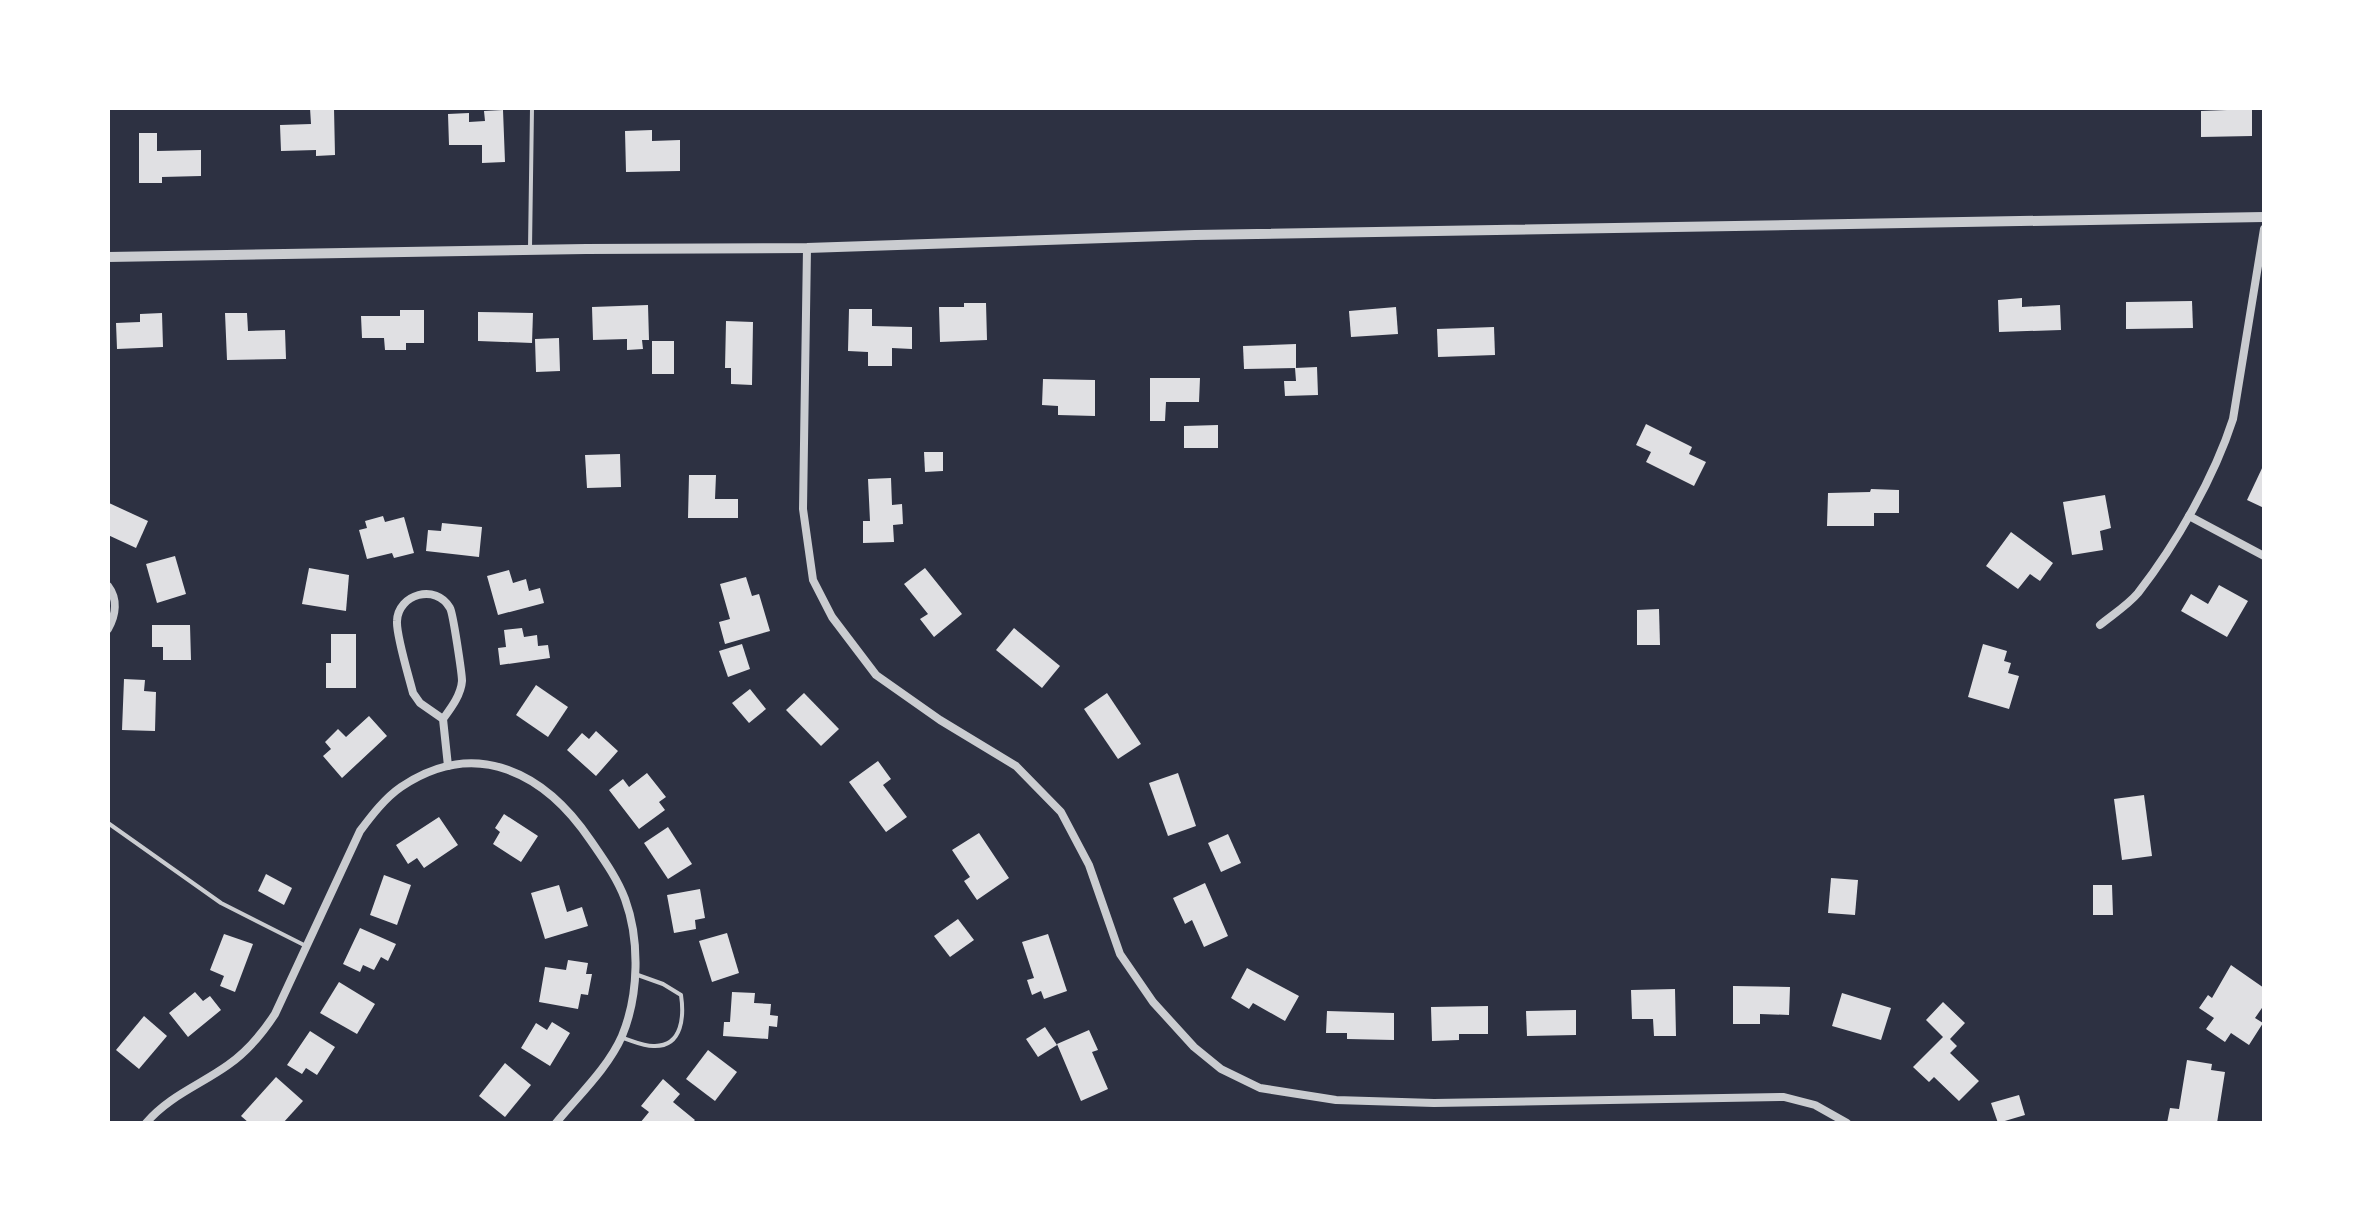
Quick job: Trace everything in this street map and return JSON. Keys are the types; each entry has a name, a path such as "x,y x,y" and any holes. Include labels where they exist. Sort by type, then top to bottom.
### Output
{"street":[{"path":"108,257 807,248 1209,235 2264,217"},
{"path":"2100,625 2136,595 2189,516 2227,439 2262,257 2264,229"},
{"path":"807,248 803,509 813,580 832,617 876,675 940,720 1016,766 1061,812 1089,865 1120,954 1153,1002 1194,1047 1221,1069 1260,1088 1336,1100 1434,1103 1784,1097 1815,1105 1847,1123"},
{"path":"2189,516 2264,556"},
{"path":"108,586 114,595 114,619 108,629"},
{"path":"443,719 420,703 413,693 397,621 403,603 417,594 438,596 451,608 462,681 454,703 443,719 448,766"},
{"path":"146,1123 172,1098 229,1065 254,1042 275,1014 360,831 399,788 423,774 448,766 483,764 507,768 530,778 551,793 576,818 613,873 625,898 634,940 629,1013 621,1037 556,1123"}],"lane":[{"path":"530,250 532,108"},
{"path":"108,823 221,903 306,947"},
{"path":"621,1037 653,1047 668,1044 678,1033 684,1014 681,995 663,984 634,974"}],"building":[{"path":"310,108 334,108 335,155 316,156 316,150 281,151 280,125 311,124"},
{"path":"2252,108 2252,136 2201,137 2201,111"},
{"path":"503,110 505,162 482,163 482,145 449,145 448,114 469,113 469,122 485,121 484,111"},
{"path":"652,130 652,141 680,140 680,171 626,172 625,131"},
{"path":"139,133 157,133 157,151 201,150 201,176 162,177 162,183 139,183"},
{"path":"2022,298 2022,307 2060,305 2061,330 1999,332 1998,300"},
{"path":"2192,301 2193,328 2126,329 2126,302"},
{"path":"964,303 986,303 987,340 940,342 939,307 964,307"},
{"path":"648,305 649,340 642,340 643,349 627,350 627,339 593,340 592,307"},
{"path":"1396,307 1398,334 1351,337 1349,311"},
{"path":"849,309 872,309 872,326 912,327 912,349 892,348 892,366 868,366 868,352 848,351"},
{"path":"400,310 424,310 424,343 406,343 406,350 385,350 384,338 362,338 361,316 400,316"},
{"path":"478,312 533,313 532,343 478,341"},
{"path":"162,313 163,347 117,349 116,323 140,322 140,314"},
{"path":"225,313 247,313 248,331 285,330 286,359 227,360"},
{"path":"726,321 753,322 752,385 731,384 731,368 725,368"},
{"path":"1494,327 1495,355 1438,357 1437,329"},
{"path":"559,338 560,371 536,372 535,339"},
{"path":"652,341 674,341 674,374 652,374"},
{"path":"1296,344 1296,368 1244,369 1243,346"},
{"path":"1317,367 1318,395 1285,396 1284,381 1296,381 1295,368"},
{"path":"1150,378 1200,378 1199,402 1166,402 1165,421 1150,421"},
{"path":"1043,379 1095,380 1095,416 1058,415 1058,406 1042,405"},
{"path":"1646,424 1692,447 1689,454 1706,462 1694,486 1646,462 1651,452 1636,445"},
{"path":"1218,425 1218,448 1184,448 1184,426"},
{"path":"924,452 943,452 943,471 925,472"},
{"path":"620,454 621,487 587,488 585,455"},
{"path":"2264,464 2264,508 2247,500"},
{"path":"689,475 716,475 715,499 738,499 738,518 688,518"},
{"path":"891,478 892,505 902,504 903,524 893,525 894,542 863,543 863,521 870,521 868,479"},
{"path":"1871,489 1899,490 1899,513 1874,513 1874,526 1827,526 1828,493 1870,492"},
{"path":"2105,495 2111,528 2100,531 2103,550 2072,555 2063,502"},
{"path":"109,503 148,521 136,548 108,535"},
{"path":"383,516 385,522 404,517 414,553 394,558 392,553 367,559 359,530 367,528 365,521"},
{"path":"442,523 482,527 479,557 426,551 428,530 441,531"},
{"path":"2011,532 2053,563 2040,581 2030,574 2018,589 1986,566"},
{"path":"175,556 186,594 157,603 146,564"},
{"path":"309,568 349,575 346,611 302,604"},
{"path":"925,568 962,614 934,637 920,619 928,614 904,584"},
{"path":"509,570 513,583 526,579 529,591 540,588 544,603 498,615 487,576"},
{"path":"746,577 752,596 759,594 770,631 725,644 719,622 730,619 720,584"},
{"path":"2219,585 2248,601 2227,637 2181,611 2191,594 2208,604"},
{"path":"1659,609 1660,645 1637,645 1637,610"},
{"path":"152,625 190,625 191,660 163,660 163,647 152,647"},
{"path":"522,628 524,637 537,635 538,646 548,645 550,658 500,665 498,648 506,647 504,630"},
{"path":"1014,628 1060,666 1042,688 996,650"},
{"path":"331,634 356,634 356,688 326,688 326,663 331,663"},
{"path":"742,644 750,669 728,677 719,651"},
{"path":"1983,644 2007,651 2004,661 2011,663 2008,673 2019,676 2009,709 1968,697"},
{"path":"124,679 145,680 144,691 156,692 155,731 122,730"},
{"path":"536,685 568,707 548,737 516,715"},
{"path":"750,689 766,709 749,723 732,703"},
{"path":"804,693 839,729 821,746 786,710"},
{"path":"1107,693 1141,744 1118,759 1084,709"},
{"path":"369,716 387,736 342,778 323,756 331,749 325,742 338,729 346,737"},
{"path":"596,731 618,751 596,776 567,750 582,733 589,739"},
{"path":"878,761 891,779 883,785 907,817 886,832 849,782"},
{"path":"647,773 666,797 659,802 665,810 639,829 609,790 623,779 629,787"},
{"path":"1178,773 1196,826 1168,836 1149,783"},
{"path":"2144,795 2152,856 2122,860 2114,799"},
{"path":"504,814 538,836 521,862 493,844 500,832 495,828"},
{"path":"439,817 458,845 424,868 417,858 408,864 396,845"},
{"path":"668,827 692,864 668,879 644,843"},
{"path":"979,833 1009,878 977,900 964,881 970,877 952,850"},
{"path":"1228,834 1241,863 1221,872 1208,843"},
{"path":"266,874 292,888 284,905 258,891"},
{"path":"384,875 411,885 397,925 370,915"},
{"path":"1831,878 1858,880 1855,915 1828,913"},
{"path":"1205,883 1228,936 1204,947 1192,920 1185,924 1173,898"},
{"path":"559,885 567,912 582,907 588,926 545,939 531,893"},
{"path":"2093,885 2112,885 2113,915 2093,915"},
{"path":"700,889 705,918 695,920 696,929 674,933 667,895"},
{"path":"958,919 974,940 950,957 934,936"},
{"path":"360,928 396,944 388,961 381,957 374,970 363,965 360,972 343,964"},
{"path":"727,933 739,973 712,982 699,941"},
{"path":"224,934 253,944 235,992 220,986 224,976 210,970"},
{"path":"1048,934 1067,991 1044,999 1041,991 1032,995 1027,980 1034,978 1022,942"},
{"path":"568,960 588,963 586,974 592,974 588,995 581,994 578,1009 539,1002 545,967 566,970"},
{"path":"2231,965 2264,988 2264,1005 2255,1018 2263,1023 2249,1045 2231,1033 2225,1042 2206,1029 2214,1018 2199,1008 2208,995 2212,998"},
{"path":"1247,968 1299,996 1285,1021 1253,1003 1249,1009 1231,998"},
{"path":"339,982 375,1004 357,1034 320,1013"},
{"path":"1733,986 1790,987 1789,1015 1760,1014 1760,1024 1733,1024"},
{"path":"1675,989 1676,1036 1654,1036 1653,1019 1632,1019 1631,990"},
{"path":"195,992 203,1001 210,996 221,1010 188,1037 169,1013"},
{"path":"732,992 755,993 754,1003 771,1004 770,1015 778,1016 777,1027 769,1026 768,1039 723,1036 724,1022 730,1022"},
{"path":"1842,993 1891,1008 1881,1040 1832,1026"},
{"path":"1943,1002 1965,1023 1950,1039 1957,1046 1950,1053 1979,1081 1959,1101 1934,1077 1929,1082 1913,1067 1943,1037 1926,1020"},
{"path":"1488,1006 1488,1034 1459,1034 1459,1040 1432,1041 1431,1007"},
{"path":"1576,1010 1576,1035 1527,1036 1526,1011"},
{"path":"1327,1011 1394,1013 1394,1040 1347,1039 1347,1033 1326,1033"},
{"path":"144,1016 167,1036 139,1069 116,1050"},
{"path":"552,1022 570,1033 550,1066 521,1048 536,1023 547,1030"},
{"path":"1045,1027 1057,1045 1038,1057 1026,1039"},
{"path":"1089,1030 1098,1050 1092,1052 1108,1089 1081,1101 1057,1044"},
{"path":"310,1031 335,1047 317,1075 306,1068 302,1074 287,1065"},
{"path":"708,1050 737,1072 715,1101 686,1079"},
{"path":"2187,1060 2212,1064 2211,1070 2225,1072 2217,1123 2167,1123 2170,1108 2179,1109"},
{"path":"505,1063 531,1085 505,1117 479,1096"},
{"path":"276,1077 303,1101 283,1123 249,1123 241,1116"},
{"path":"663,1079 680,1094 673,1102 695,1120 692,1123 640,1123 649,1112 641,1106"},
{"path":"2019,1095 2025,1115 1998,1123 1991,1103"}]}
